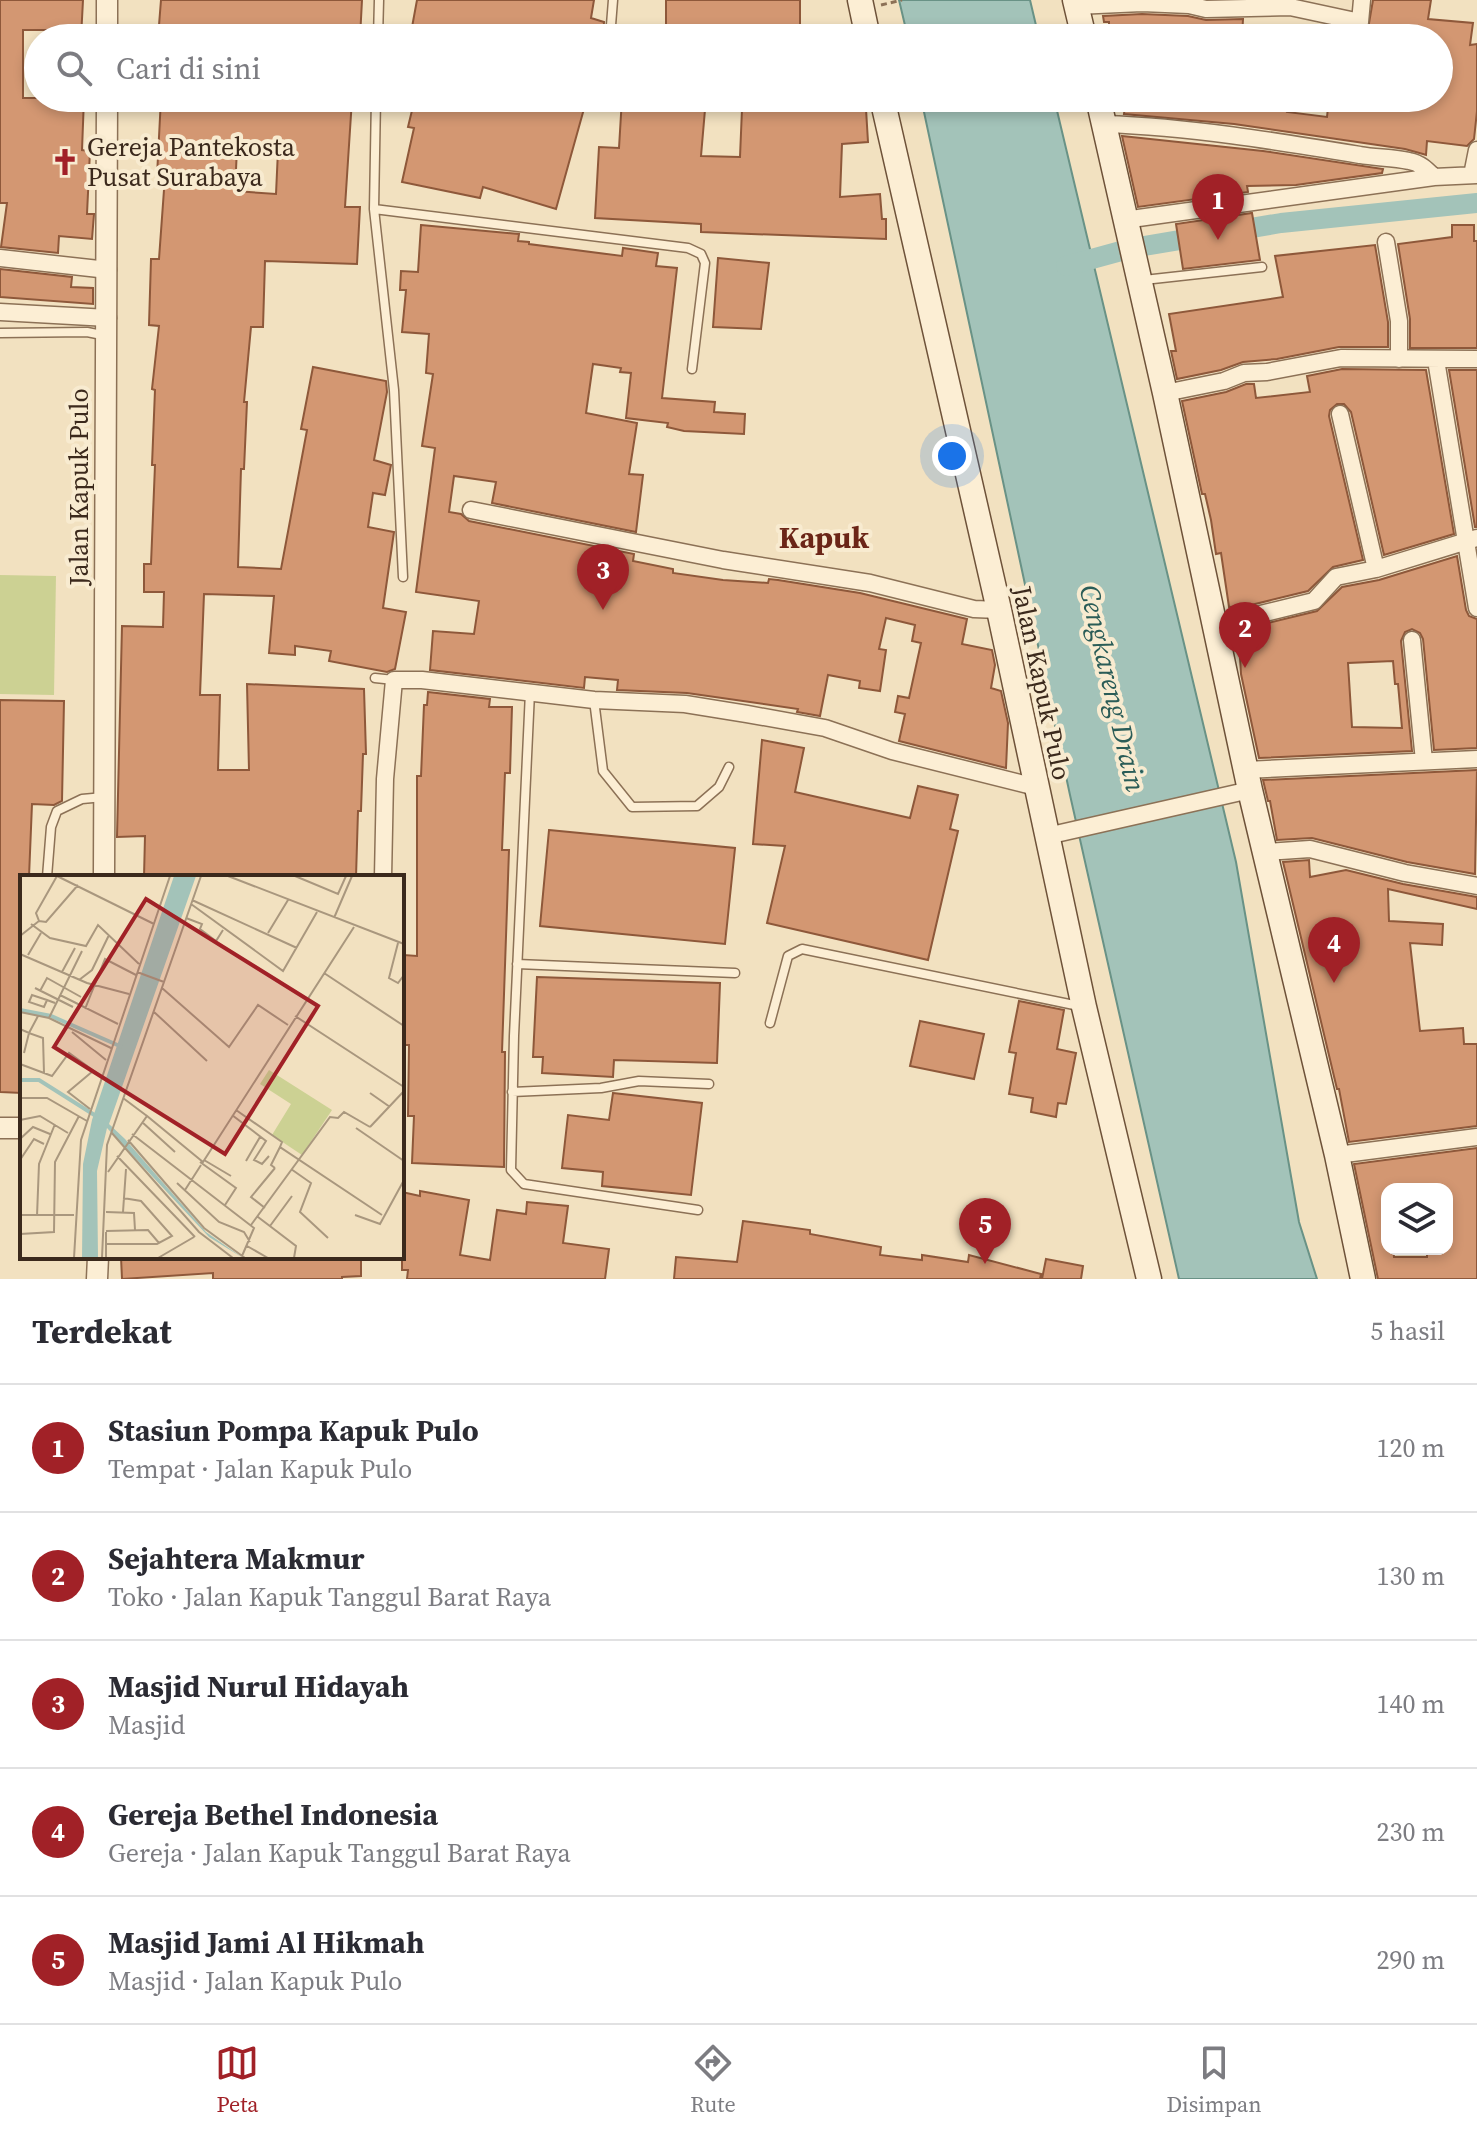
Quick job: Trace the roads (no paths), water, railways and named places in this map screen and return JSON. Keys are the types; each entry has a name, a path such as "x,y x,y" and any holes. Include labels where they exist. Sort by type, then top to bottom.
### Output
{"main road":[{"path":"860,0 865,24"},
{"path":"1076,3 1081,24"},
{"name":"Jalan Kapuk Pulo","path":"885,112 999,610 1036,787 1057,834 1084,1007 1149,1279"},
{"path":"1101,112 1215,625 1243,785 1265,852 1363,1279"}],"street":[{"path":"107,0 107,24"},
{"path":"1076,3 1142,2 1206,9 1290,7 1360,22 1362,0"},
{"name":"Jalan Kapuk Pulo","path":"104,875 107,112"},
{"path":"1104,124 1142,125 1273,140 1409,161 1423,166 1434,177"},
{"path":"1126,226 1434,177 1474,175 1477,150"},
{"path":"1386,242 1399,321 1399,359"},
{"path":"0,258 108,270"},
{"path":"0,312 108,327"},
{"path":"1165,393 1224,381 1244,373 1267,372 1341,358 1477,359"},
{"path":"1436,360 1471,540 1477,608"},
{"path":"1340,414 1376,569"},
{"path":"471,510 723,560 870,583 974,609 999,610"},
{"path":"1215,625 1314,601 1336,577 1376,569 1471,540"},
{"path":"1412,640 1424,761"},
{"path":"383,875 385,779 394,680 422,680 594,700 685,704 825,728 892,751 1036,787"},
{"path":"1057,834 1243,785 1424,761 1477,759"},
{"path":"1265,852 1310,849 1405,873 1477,886"},
{"path":"1337,1155 1477,1137"},
{"path":"97,1279 98,1259"}],"lane":[{"path":"378,24 379,0"},
{"path":"611,24 613,0"},
{"path":"376,112 374,209 394,390 403,577"},
{"path":"374,209 673,246 701,254 705,263 692,369"},
{"path":"1138,277 1262,267"},
{"path":"0,333 87,332 108,327"},
{"path":"375,678 394,680"},
{"path":"530,692 511,1170 524,1184 698,1210"},
{"path":"594,700 603,771 632,807 697,806 719,787 729,767"},
{"path":"47,875 51,827 57,811 82,799 105,797"},
{"path":"770,1023 788,956 802,949 1084,1007"},
{"path":"517,964 735,973"},
{"path":"512,1092 601,1088 639,1081 709,1084"}],"water":[{"path":"899,0 1030,0 1036,24 905,24"},
{"name":"Cengkareng Drain","path":"924,112 1057,112 1236,862 1299,1222 1317,1279 1179,1279 1070,795"}],"waterway":[{"path":"1066,266 1132,248 1281,223 1477,203"}],"place":[{"name":"Gereja Pantekosta Pusat Surabaya","path":"65,162"},
{"name":"Stasiun Pompa Kapuk Pulo","path":"1218,240"},
{"name":"Masjid Nurul Hidayah","path":"603,610"},
{"name":"Sejahtera Makmur","path":"1245,668"},
{"name":"Gereja Bethel Indonesia","path":"1334,983"},
{"name":"Masjid Jami Al Hikmah","path":"985,1264"}],"district":[{"name":"Kapuk","path":"824,538"}]}
